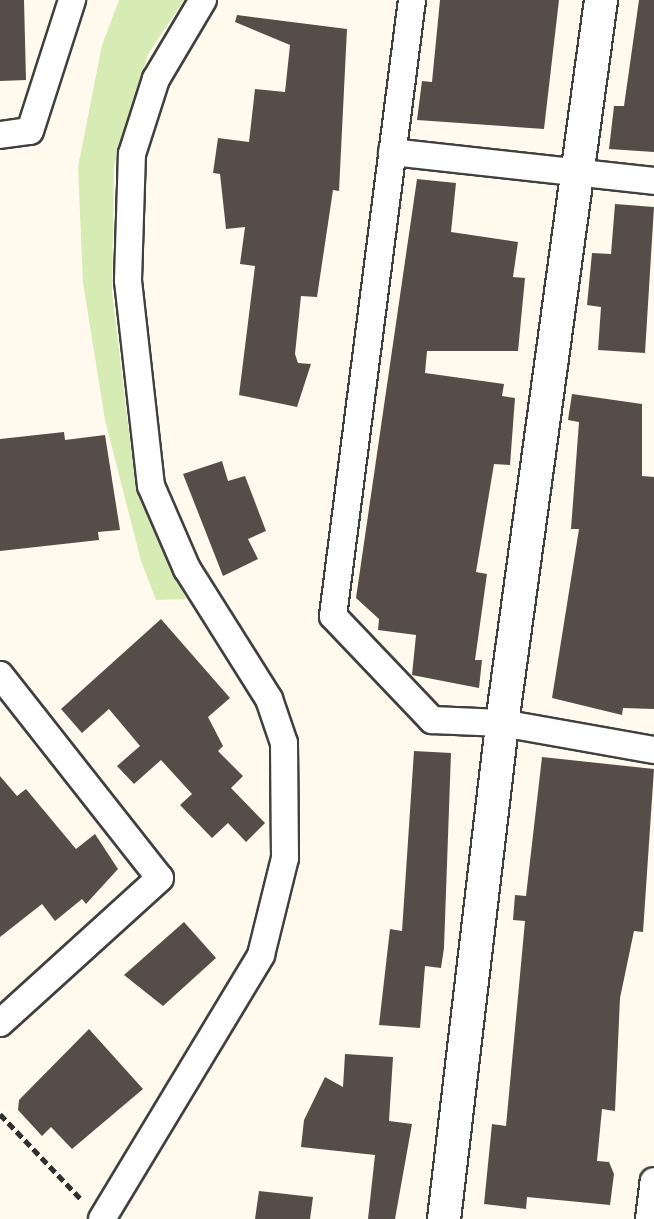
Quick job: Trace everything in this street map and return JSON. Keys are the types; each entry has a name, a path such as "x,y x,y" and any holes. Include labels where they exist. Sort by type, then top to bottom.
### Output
{"street":[{"path":"0,135 30,131 72,0"},
{"path":"96,1214 261,955 285,858 284,743 269,699 187,569 151,486 128,280 132,154 156,79 203,0"},
{"path":"412,0 333,616 432,720 502,723 654,750"},
{"path":"444,1219 502,723 581,169 601,0"},
{"path":"392,152 581,169 654,181"},
{"path":"0,675 160,878 0,1023"},
{"path":"649,1219 654,1181"}],"path":[{"path":"0,1114 96,1214"}],"green space":[{"path":"119,0 184,0 148,54 114,166 112,292 136,490 186,599 156,600 141,561 105,420 83,283 78,167 102,45"}],"building":[{"path":"0,0 24,0 26,80 0,81"},
{"path":"440,0 559,0 544,129 417,120 422,81 432,82"},
{"path":"639,0 654,0 654,152 609,149 614,106 624,106"},
{"path":"237,15 347,29 339,191 333,190 317,297 301,296 295,354 298,363 311,364 297,407 239,395 255,266 240,264 245,227 226,229 220,174 213,173 218,138 249,142 255,89 285,92 290,45 235,22"},
{"path":"417,179 456,183 451,232 518,242 513,277 525,278 518,351 427,351 425,373 504,384 502,396 515,398 510,465 494,464 476,572 487,574 475,660 482,660 479,688 412,675 416,635 378,630 379,619 356,598"},
{"path":"615,204 654,207 645,353 598,350 601,307 587,305 592,253 611,254"},
{"path":"572,394 642,404 642,476 654,477 654,709 623,708 622,715 552,698 579,529 571,529 579,422 568,420"},
{"path":"64,432 65,440 105,435 120,530 98,532 99,540 0,551 0,439"},
{"path":"222,461 228,481 245,476 266,531 248,539 258,559 223,576 183,474"},
{"path":"161,619 230,698 208,717 223,746 218,751 243,776 231,788 265,823 246,842 228,823 212,838 180,805 192,794 161,760 134,784 117,766 140,746 109,709 82,733 61,709"},
{"path":"414,751 451,753 444,948 441,968 425,966 420,1028 379,1025 390,929 402,931"},
{"path":"542,757 654,769 643,932 634,931 620,998 615,1111 602,1109 597,1161 609,1162 614,1174 610,1205 527,1197 526,1209 484,1204 492,1124 506,1126 525,921 513,920 515,895 526,896"},
{"path":"0,776 17,796 26,789 76,849 95,834 118,869 86,904 82,899 55,921 42,904 0,937"},
{"path":"184,922 216,958 163,1006 124,975"},
{"path":"89,1029 143,1089 72,1149 51,1127 42,1136 18,1110 19,1100"},
{"path":"345,1054 393,1057 389,1121 412,1124 395,1219 368,1219 375,1155 301,1147 304,1120 325,1077 343,1087"},
{"path":"259,1191 313,1197 310,1219 255,1219"}]}
